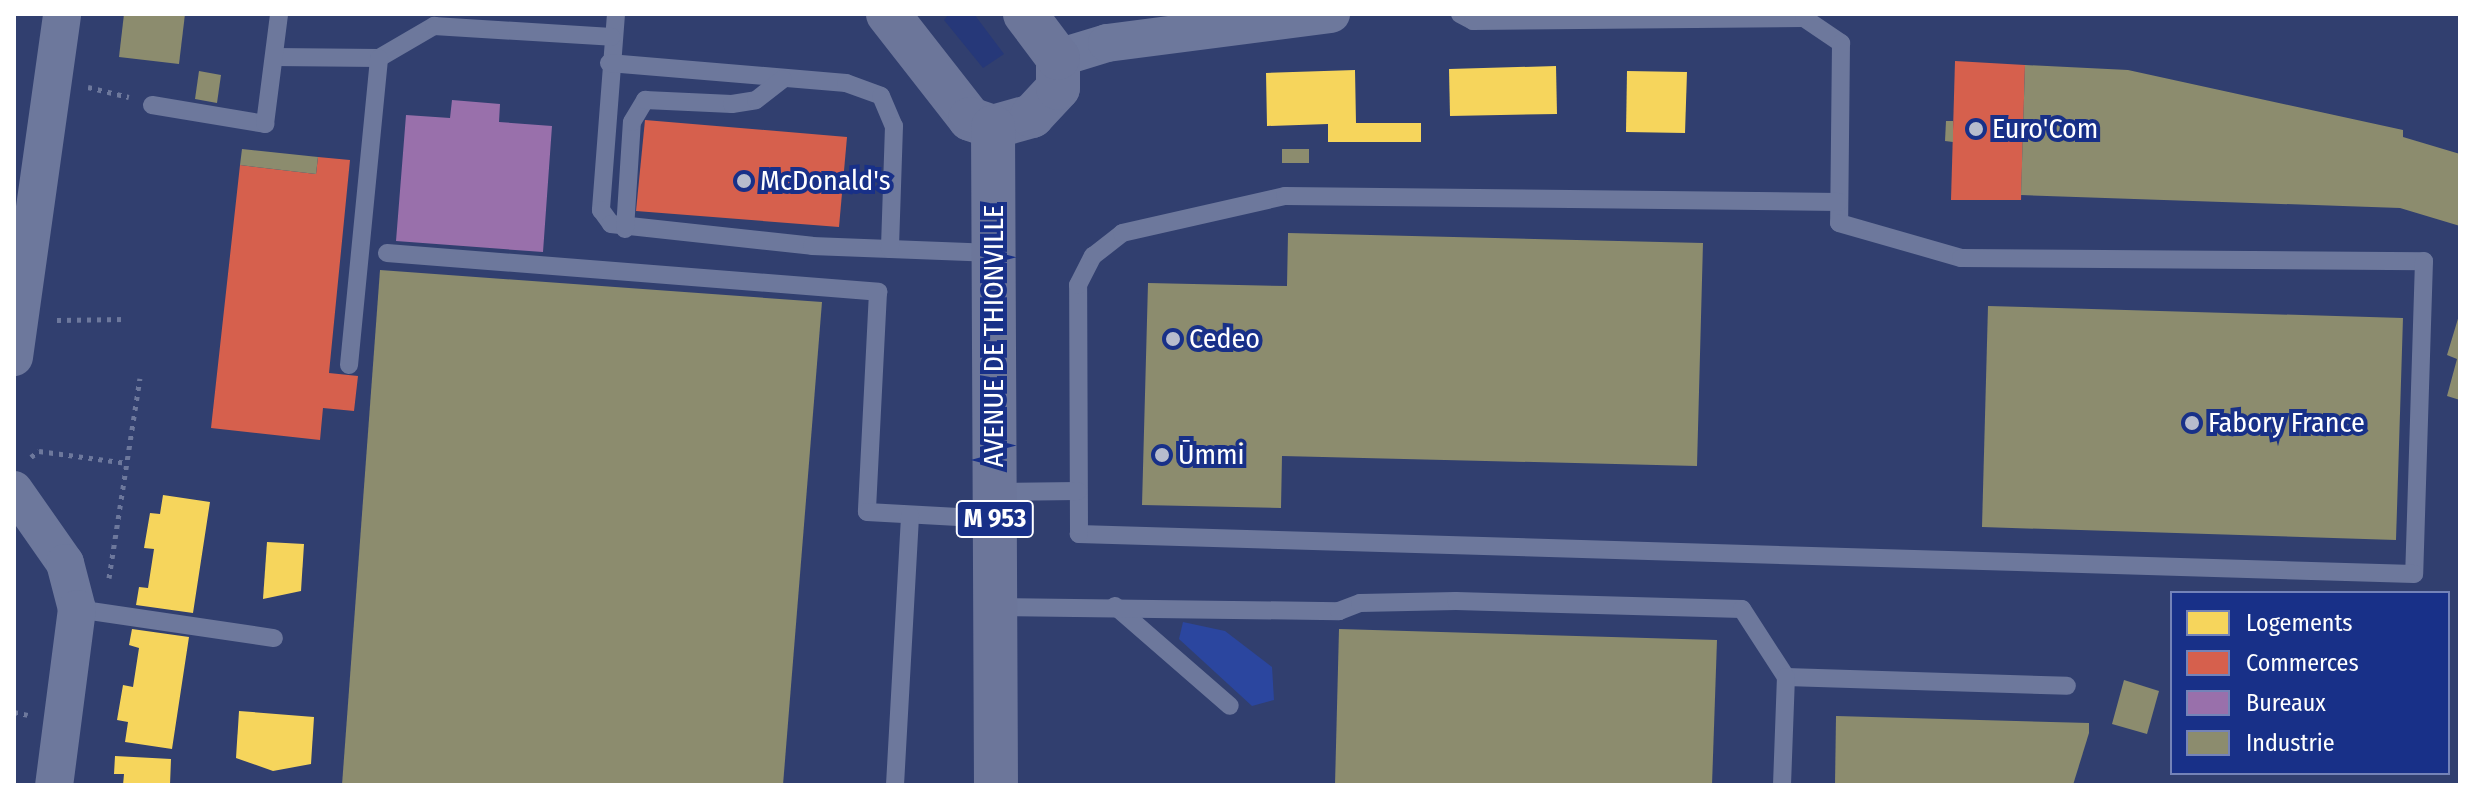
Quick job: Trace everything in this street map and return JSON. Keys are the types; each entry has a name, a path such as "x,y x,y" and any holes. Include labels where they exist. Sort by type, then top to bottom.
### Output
{"main road":[{"path":"888,14 970,119 993,127 1032,116 1058,88 1058,58 1025,14"},
{"name":"AVENUE DE THIONVILLE","path":"993,127 996,785"}],"street":[{"path":"14,357 62,14"},
{"path":"1058,58 1107,43 1331,14"},
{"path":"18,477 91,611 54,785"}],"lane":[{"path":"152,105 265,124 279,14"},
{"path":"616,14 609,63 601,210 625,229 890,249 994,253"},
{"path":"1460,14 1473,21 1804,18 1841,43 1839,223 1961,258 2424,261 2414,574 1079,534 1078,285 1093,256 1122,233 1285,196 1839,202"},
{"path":"274,57 379,58 434,26 612,37"},
{"path":"349,365 379,58"},
{"path":"609,63 846,83 881,96 894,126 890,249"},
{"path":"625,229 632,122 645,100 732,104 756,100 783,79"},
{"path":"387,253 878,292 867,512 910,515 995,506 1078,491"},
{"path":"895,785 910,515"},
{"path":"995,607 1339,611 1360,603 1456,601 1742,609 1786,677 1782,785"},
{"path":"1115,606 1230,706"},
{"path":"91,611 274,638"},
{"path":"1786,677 2067,686"}],"path":[{"path":"54,87 114,92 152,105"},
{"path":"20,315 87,325 127,319"},
{"path":"91,611 127,463 140,378"},
{"path":"18,477 39,451 127,463"}],"shaded area":[{"path":"949,14 974,14 1004,54 983,68 944,20"},
{"path":"1183,622 1225,631 1272,667 1274,700 1252,706 1179,639"}],"building: Logements":[{"path":"1556,66 1557,114 1450,116 1449,69"},
{"path":"1355,70 1356,123 1421,123 1421,142 1328,142 1328,124 1267,126 1266,73"},
{"path":"1627,71 1687,72 1685,133 1626,132"},
{"path":"163,495 210,502 193,613 136,605 139,587 148,588 154,549 144,548 150,513 160,514"},
{"path":"267,542 304,544 301,591 263,599"},
{"path":"132,629 189,637 172,749 125,742 128,722 117,720 123,685 133,687 139,648 129,645"},
{"path":"239,711 314,717 311,764 273,771 236,758"},
{"path":"115,756 171,759 170,785 123,785 124,774 114,774"}],"building: Commerces":[{"path":"1955,61 2025,65 2021,200 1951,200"},
{"path":"645,120 847,137 839,227 636,211"},
{"path":"318,157 350,160 329,373 358,376 354,411 323,408 320,440 211,428 240,165 316,174"}],"building: Bureaux":[{"path":"452,100 500,104 499,122 552,126 543,252 396,241 406,115 450,118"}],"building: Industrie":[{"path":"124,14 185,14 179,64 119,57"},
{"path":"2025,65 2128,70 2403,130 2403,137 2460,154 2460,226 2400,208 2021,195"},
{"path":"199,71 221,75 217,103 195,99"},
{"path":"1946,121 1953,121 1953,142 1945,141"},
{"path":"242,149 318,157 316,174 240,165"},
{"path":"1282,149 1309,149 1309,163 1282,163"},
{"path":"1288,233 1703,243 1697,466 1282,456 1281,508 1142,505 1148,283 1287,286"},
{"path":"380,270 822,302 783,785 342,785"},
{"name":"Fabory France","path":"1988,306 2403,318 2396,540 1982,527"},
{"path":"2460,312 2460,400 2447,396 2457,359 2447,355"},
{"path":"1339,629 1717,640 1712,785 1335,785"},
{"path":"2124,680 2159,691 2147,734 2112,724"},
{"path":"1836,716 2089,723 2089,733 2073,785 1835,785"}],"place":[{"name":"Euro'Com","path":"1976,129"},
{"name":"McDonald's","path":"744,181"},
{"name":"Cedeo","path":"1173,339"},
{"name":"Fabory France","path":"2192,423"},
{"name":"Ūmmi","path":"1162,455"}]}
